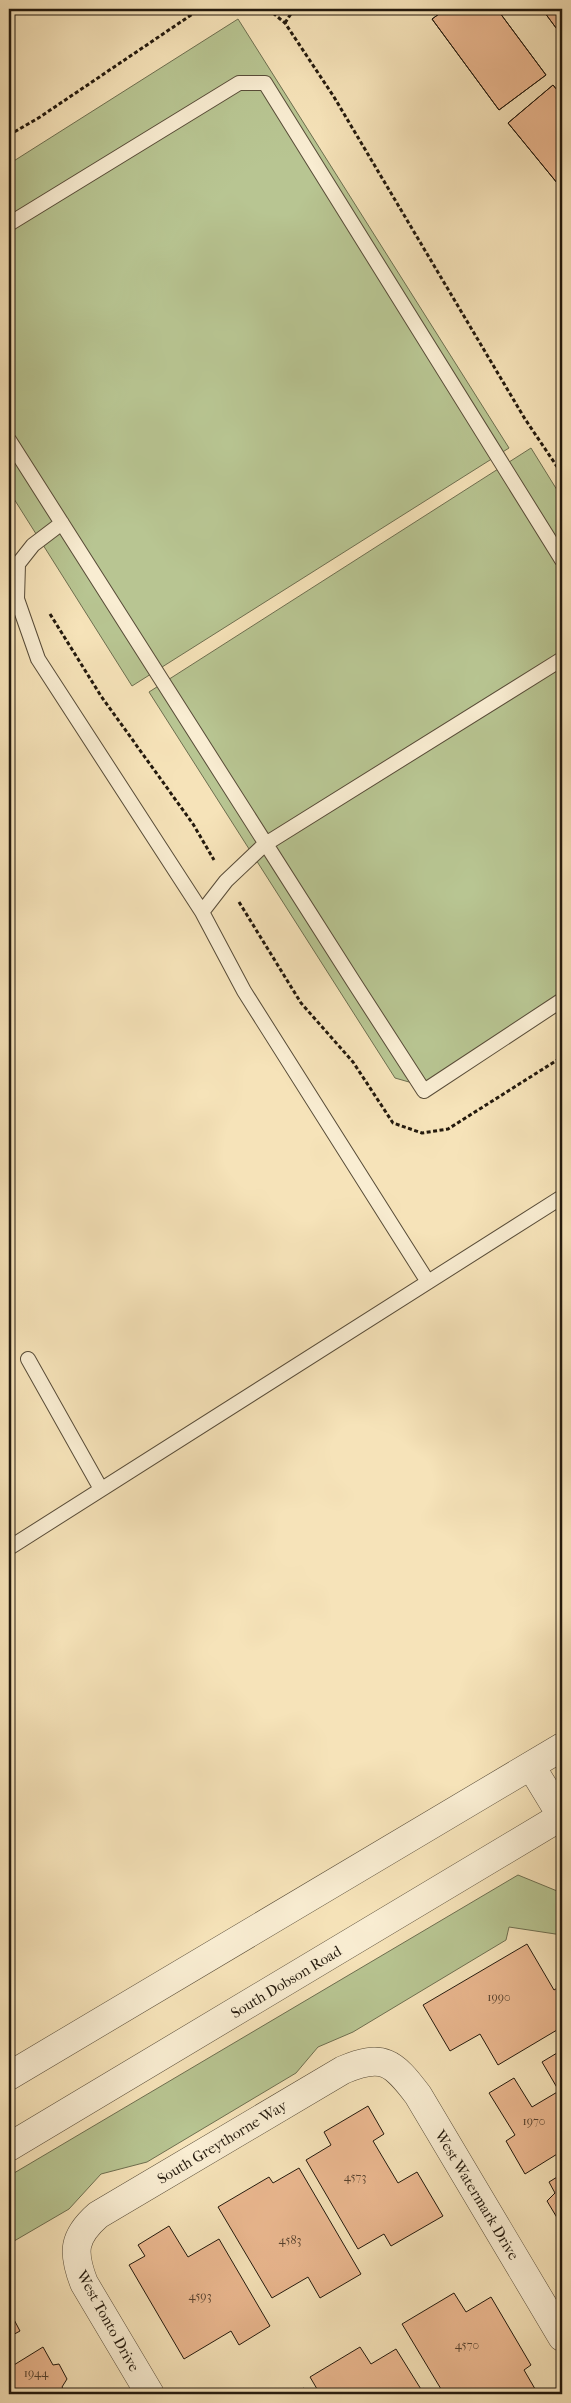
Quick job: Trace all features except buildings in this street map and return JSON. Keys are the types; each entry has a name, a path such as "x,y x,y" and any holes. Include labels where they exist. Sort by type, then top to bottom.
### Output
{"street":[{"path":"9,2076 562,1747"},
{"path":"530,1766 562,1818"},
{"name":"South Dobson Road","path":"9,2147 562,1818"},
{"name":"South Greythorne Way","path":"76,2246 84,2228 98,2215 342,2070 362,2061 383,2061"},
{"name":"West Watermark Drive","path":"383,2061 402,2074 418,2095 562,2337"},
{"name":"West Tonto Drive","path":"76,2246 77,2265 84,2283 150,2394"}],"lane":[{"path":"9,224 239,83 266,83 562,560"},
{"path":"9,440 167,686 264,845 424,1091 562,1000"},
{"path":"62,523 33,544 18,564 17,599 38,659 202,912 244,991 428,1282"},
{"path":"202,912 226,880 264,845 562,659"},
{"path":"9,1548 562,1197"},
{"path":"28,1359 101,1489"}],"path":[{"path":"9,135 40,117 200,9"},
{"path":"268,9 285,23 334,97 525,419 562,474"},
{"path":"285,23 294,9"},
{"path":"50,614 101,696 193,824 301,1003 353,1062 393,1123 422,1133 448,1128 562,1057"}],"green space":[{"path":"238,19 509,448 132,686 9,491 9,164"},
{"path":"531,448 562,498 562,1004 430,1088 395,1078 149,692"},
{"path":"518,1875 562,1893 562,1935 509,1927 506,1940 353,2032 318,2047 296,2073 147,2162 101,2174 69,2209 9,2244 9,2176"}]}
